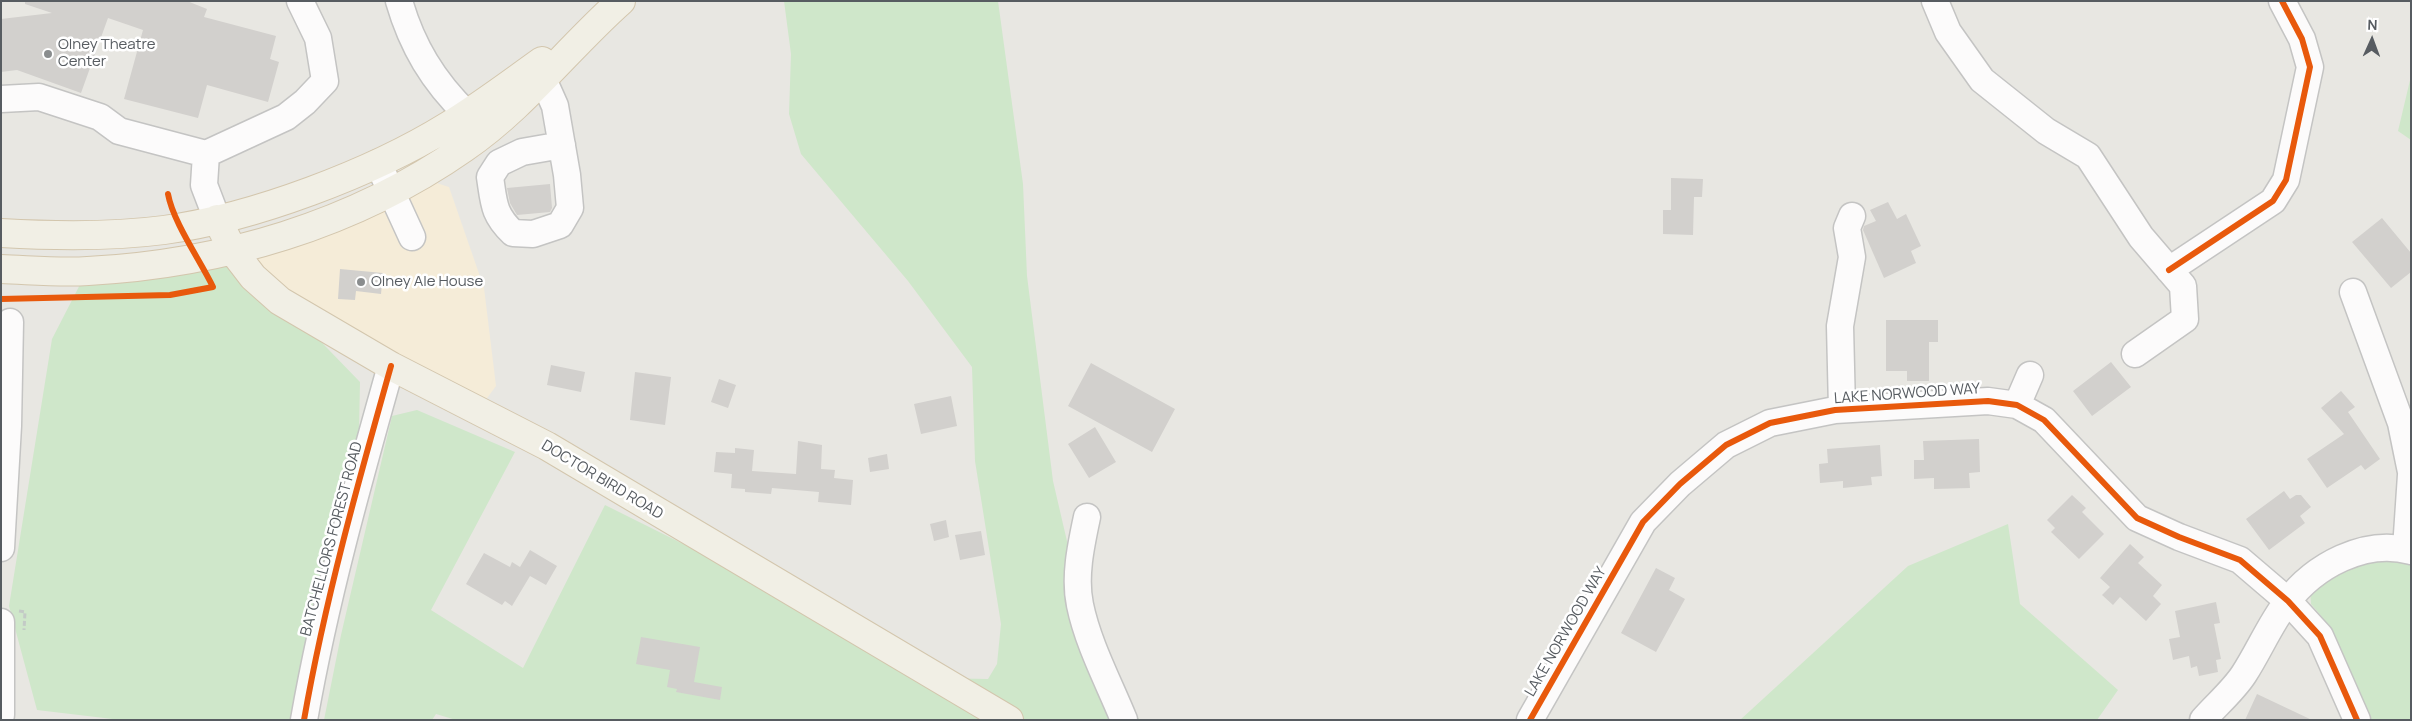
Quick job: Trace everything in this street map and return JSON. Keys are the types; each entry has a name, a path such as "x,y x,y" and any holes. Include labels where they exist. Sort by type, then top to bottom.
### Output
{"main road":[{"path":"1,233 78,234 165,230 217,219 315,188 404,151 467,114 617,5"},
{"path":"1,269 87,271 180,261 233,251 283,237 328,221 392,190 465,148 514,108 617,5"},
{"name":"DOCTOR BIRD ROAD","path":"217,219 233,251 253,277 280,301 391,366 547,446 1009,720"}],"street":[{"path":"1,99 39,97 100,117 118,131 206,154 286,117 325,81 318,38 300,1"},
{"path":"398,1 411,38 422,60 436,81 467,114"},
{"path":"1935,1 1948,32 1982,80 2046,131 2088,156 2141,237 2183,286 2185,319 2135,354"},
{"path":"2169,270 2273,201 2286,180 2310,67 2302,39 2282,1"},
{"path":"543,79 555,106 562,145"},
{"path":"206,154 204,185 217,219"},
{"path":"378,162 412,237"},
{"path":"1842,409 1840,326 1842,303 1849,279 1852,257 1847,228 1852,216"},
{"path":"2203,720 2242,676 2288,601 2319,571 2348,554 2378,548 2408,550 2411,474 2401,423 2353,292"},
{"path":"1,548 8,426 10,322"},
{"name":"BATCHELLORS FOREST ROAD","path":"304,720 317,646 358,481 391,366"},
{"path":"2017,406 2030,374"},
{"name":"LAKE NORWOOD WAY","path":"1530,720 1643,522 1680,484 1726,445 1770,423 1842,409 1988,401 2017,406 2044,420 2137,518 2179,537 2240,560 2288,601 2320,636 2357,720"},
{"path":"1087,517 1079,566 1080,604 1092,641 1124,720"},
{"path":"1,622 1,714"}],"shaded area":[{"path":"418,177 449,187 484,288 496,386 479,409 391,366 233,251"}],"green space":[{"path":"784,1 998,1 1023,184 1027,276 1053,481 1086,623 1130,707 1140,720 456,720 436,714 432,720 324,720 341,635 392,416 417,410 515,452 431,610 523,668 605,505 882,643 937,678 988,679 997,664 1001,624 975,461 972,367 908,281 801,154 789,114 791,54"},
{"path":"2411,76 2411,140 2398,131"},
{"path":"233,251 360,382 358,481 303,720 121,720 37,710 9,606 52,339 87,271"},
{"path":"2008,524 2020,604 2118,690 2097,720 1740,720 1908,566"},
{"path":"2392,559 2411,563 2411,720 2371,720 2365,713 2322,617 2311,604 2310,590 2363,561"}],"building":[{"path":"25,1 187,1 207,9 204,17 276,36 270,59 279,62 268,102 207,85 198,118 124,99 143,30 108,18 81,93 17,70 1,72 1,19 52,13 25,4"},
{"path":"1671,178 1703,179 1702,197 1694,197 1693,235 1663,234 1663,210 1671,210"},
{"path":"550,184 552,208 550,212 517,215 510,203 507,188"},
{"path":"1888,202 1897,219 1906,214 1921,246 1911,251 1916,263 1884,278 1863,230 1864,226 1876,221 1870,210"},
{"path":"2382,218 2411,253 2411,272 2391,288 2352,242"},
{"name":"Olney Ale House","path":"340,269 383,273 381,294 356,291 355,300 338,299"},
{"path":"1886,320 1938,320 1938,342 1929,342 1929,381 1907,381 1907,371 1886,371"},
{"path":"2111,362 2131,387 2092,416 2073,391"},
{"path":"1091,363 1175,409 1152,452 1068,406"},
{"path":"551,365 585,372 581,392 547,385"},
{"path":"635,372 671,377 665,425 630,420"},
{"path":"719,379 736,385 728,408 711,402"},
{"path":"2341,391 2355,407 2348,412 2380,459 2365,470 2361,465 2327,488 2307,459 2344,434 2321,408"},
{"path":"951,396 957,426 921,434 914,404"},
{"path":"1095,427 1116,462 1089,478 1068,444"},
{"path":"1979,439 1980,472 1969,473 1970,488 1934,489 1934,478 1914,479 1914,460 1924,460 1923,441"},
{"path":"798,441 822,445 821,469 835,470 834,478 853,480 851,505 818,502 819,492 772,488 771,494 745,492 745,489 731,488 732,474 714,472 716,452 735,453 735,448 754,450 752,471 796,474"},
{"path":"1880,445 1882,476 1871,477 1872,485 1843,488 1843,481 1820,483 1819,464 1828,463 1827,449"},
{"path":"887,454 889,469 870,472 868,458"},
{"path":"2284,491 2290,499 2296,495 2301,495 2311,507 2300,516 2305,523 2269,550 2246,519"},
{"path":"2072,495 2086,508 2082,512 2104,534 2079,559 2051,532 2055,528 2047,520"},
{"path":"946,520 949,537 934,541 930,524"},
{"path":"981,531 985,555 960,560 955,535"},
{"path":"2130,544 2144,557 2138,563 2162,585 2153,596 2161,604 2146,621 2120,597 2113,605 2102,595 2110,587 2100,578"},
{"path":"530,550 557,566 546,585 530,576 512,606 505,601 502,605 466,584 484,553 510,567 512,562 520,567"},
{"path":"1656,568 1675,578 1669,590 1685,599 1656,652 1621,633"},
{"path":"2216,602 2220,623 2214,624 2221,659 2216,660 2218,672 2199,676 2197,666 2191,668 2189,656 2173,660 2169,639 2180,637 2175,611"},
{"path":"641,637 700,647 694,682 722,687 720,700 676,692 677,689 667,687 670,670 636,664"},
{"path":"2257,694 2312,720 2245,720"}],"cycle path":[{"path":"2169,270 2273,201 2286,180 2310,67 2302,39 2282,1"},
{"path":"1,299 170,295 213,287 175,217 168,194"},
{"path":"304,720 332,586 391,366"},
{"path":"1530,720 1643,522 1680,484 1726,445 1770,423 1835,410 1988,401 2017,405 2044,420 2137,518 2179,537 2240,560 2288,601 2320,636 2357,720"}],"place":[{"name":"Olney Theatre Center","path":"48,54"},
{"name":"Olney Ale House","path":"361,282"}]}
